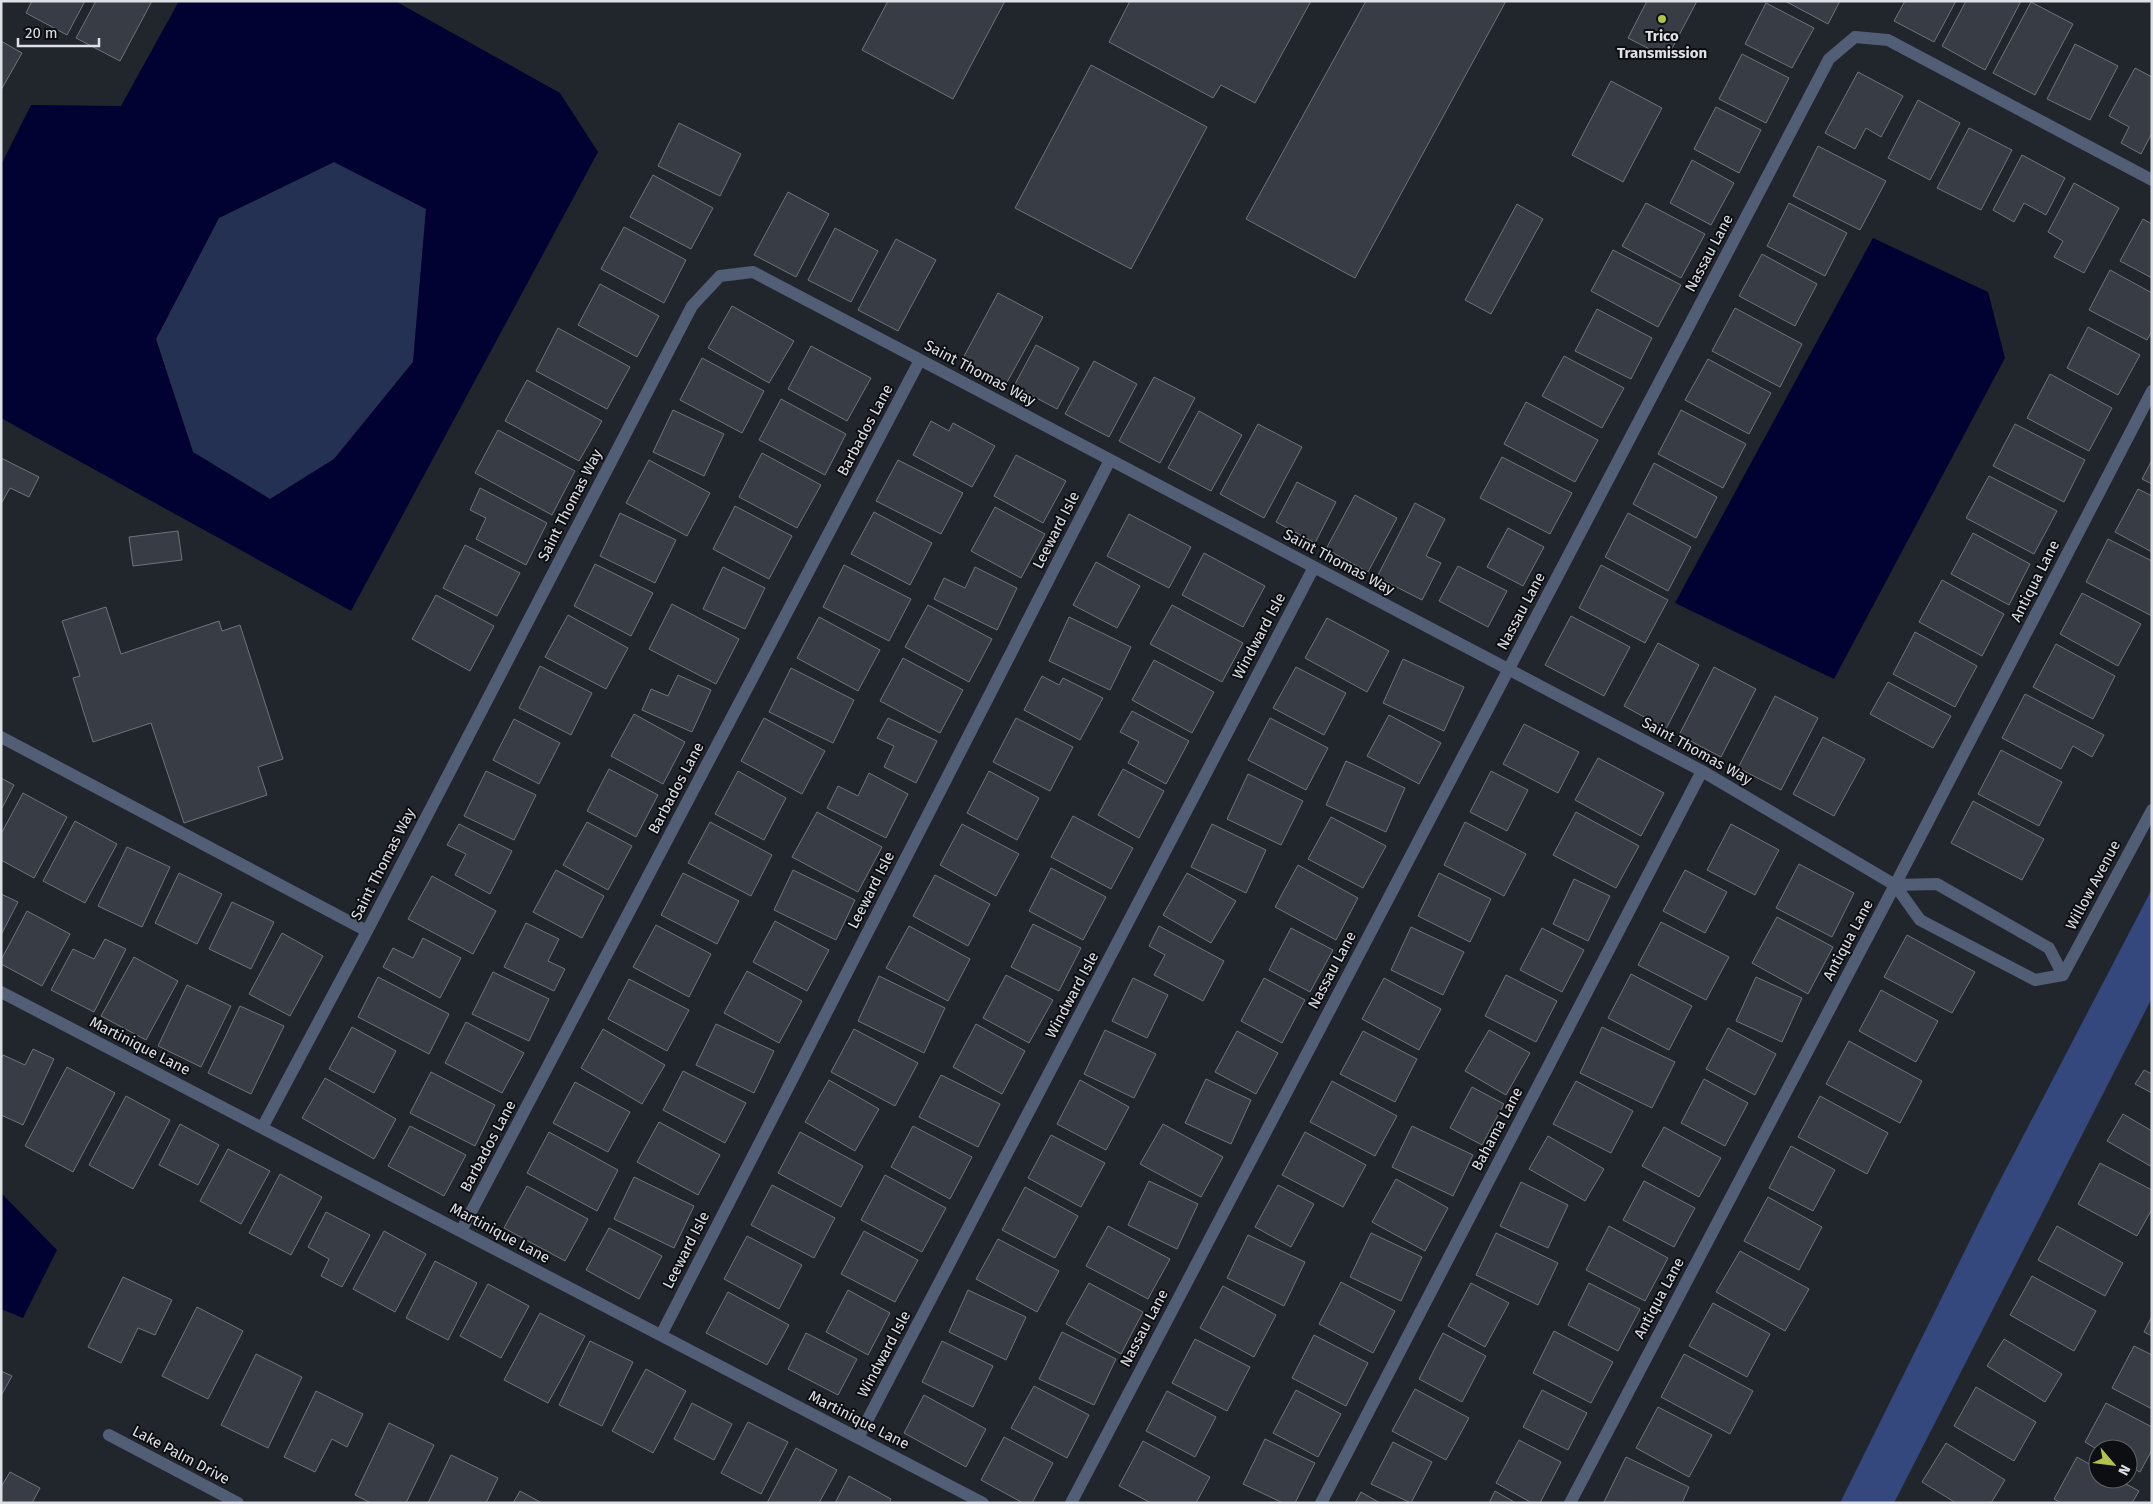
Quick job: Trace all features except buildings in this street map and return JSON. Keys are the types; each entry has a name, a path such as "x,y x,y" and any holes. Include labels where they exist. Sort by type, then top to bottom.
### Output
{"street":[{"name":"Nassau Lane","path":"1071,1503 1829,59 1855,37 1888,40 2152,180"},
{"name":"Saint Thomas Way","path":"262,1128 367,931 692,306 720,276 753,272 1702,771 1895,885"},
{"name":"Barbados Lane","path":"462,1231 920,360"},
{"name":"Antiqua Lane","path":"1570,1503 1895,885 2152,390"},
{"name":"Leeward Isle","path":"661,1335 1110,460"},
{"name":"Windward Isle","path":"858,1438 1314,567"},
{"path":"1,737 367,931"},
{"name":"Bahama Lane","path":"1322,1503 1702,771"},
{"name":"Willow Avenue","path":"2063,975 2152,810"},
{"path":"1937,884 2049,948 2063,975 2035,980 1920,920 1895,885 1937,884"},
{"name":"Martinique Lane","path":"1,992 983,1503"},
{"name":"Lake Palm Drive","path":"109,1435 238,1503"}],"shaded area":[{"path":"179,1 395,1 560,93 598,152 351,611 1,418 1,165 31,105 121,106","holes":["334,162 426,209 413,362 334,459 270,499 193,452 156,339 219,218"]},
{"path":"334,162 426,209 413,362 334,459 270,499 193,452 156,339 219,218"},
{"path":"1873,238 1988,292 2005,358 1834,679 1675,603"},
{"path":"2152,889 2152,998 1894,1503 1840,1503 1994,1192"},
{"path":"1,1193 57,1250 23,1318 1,1309"}],"place":[{"name":"Trico Transmission","path":"1662,19"}]}
